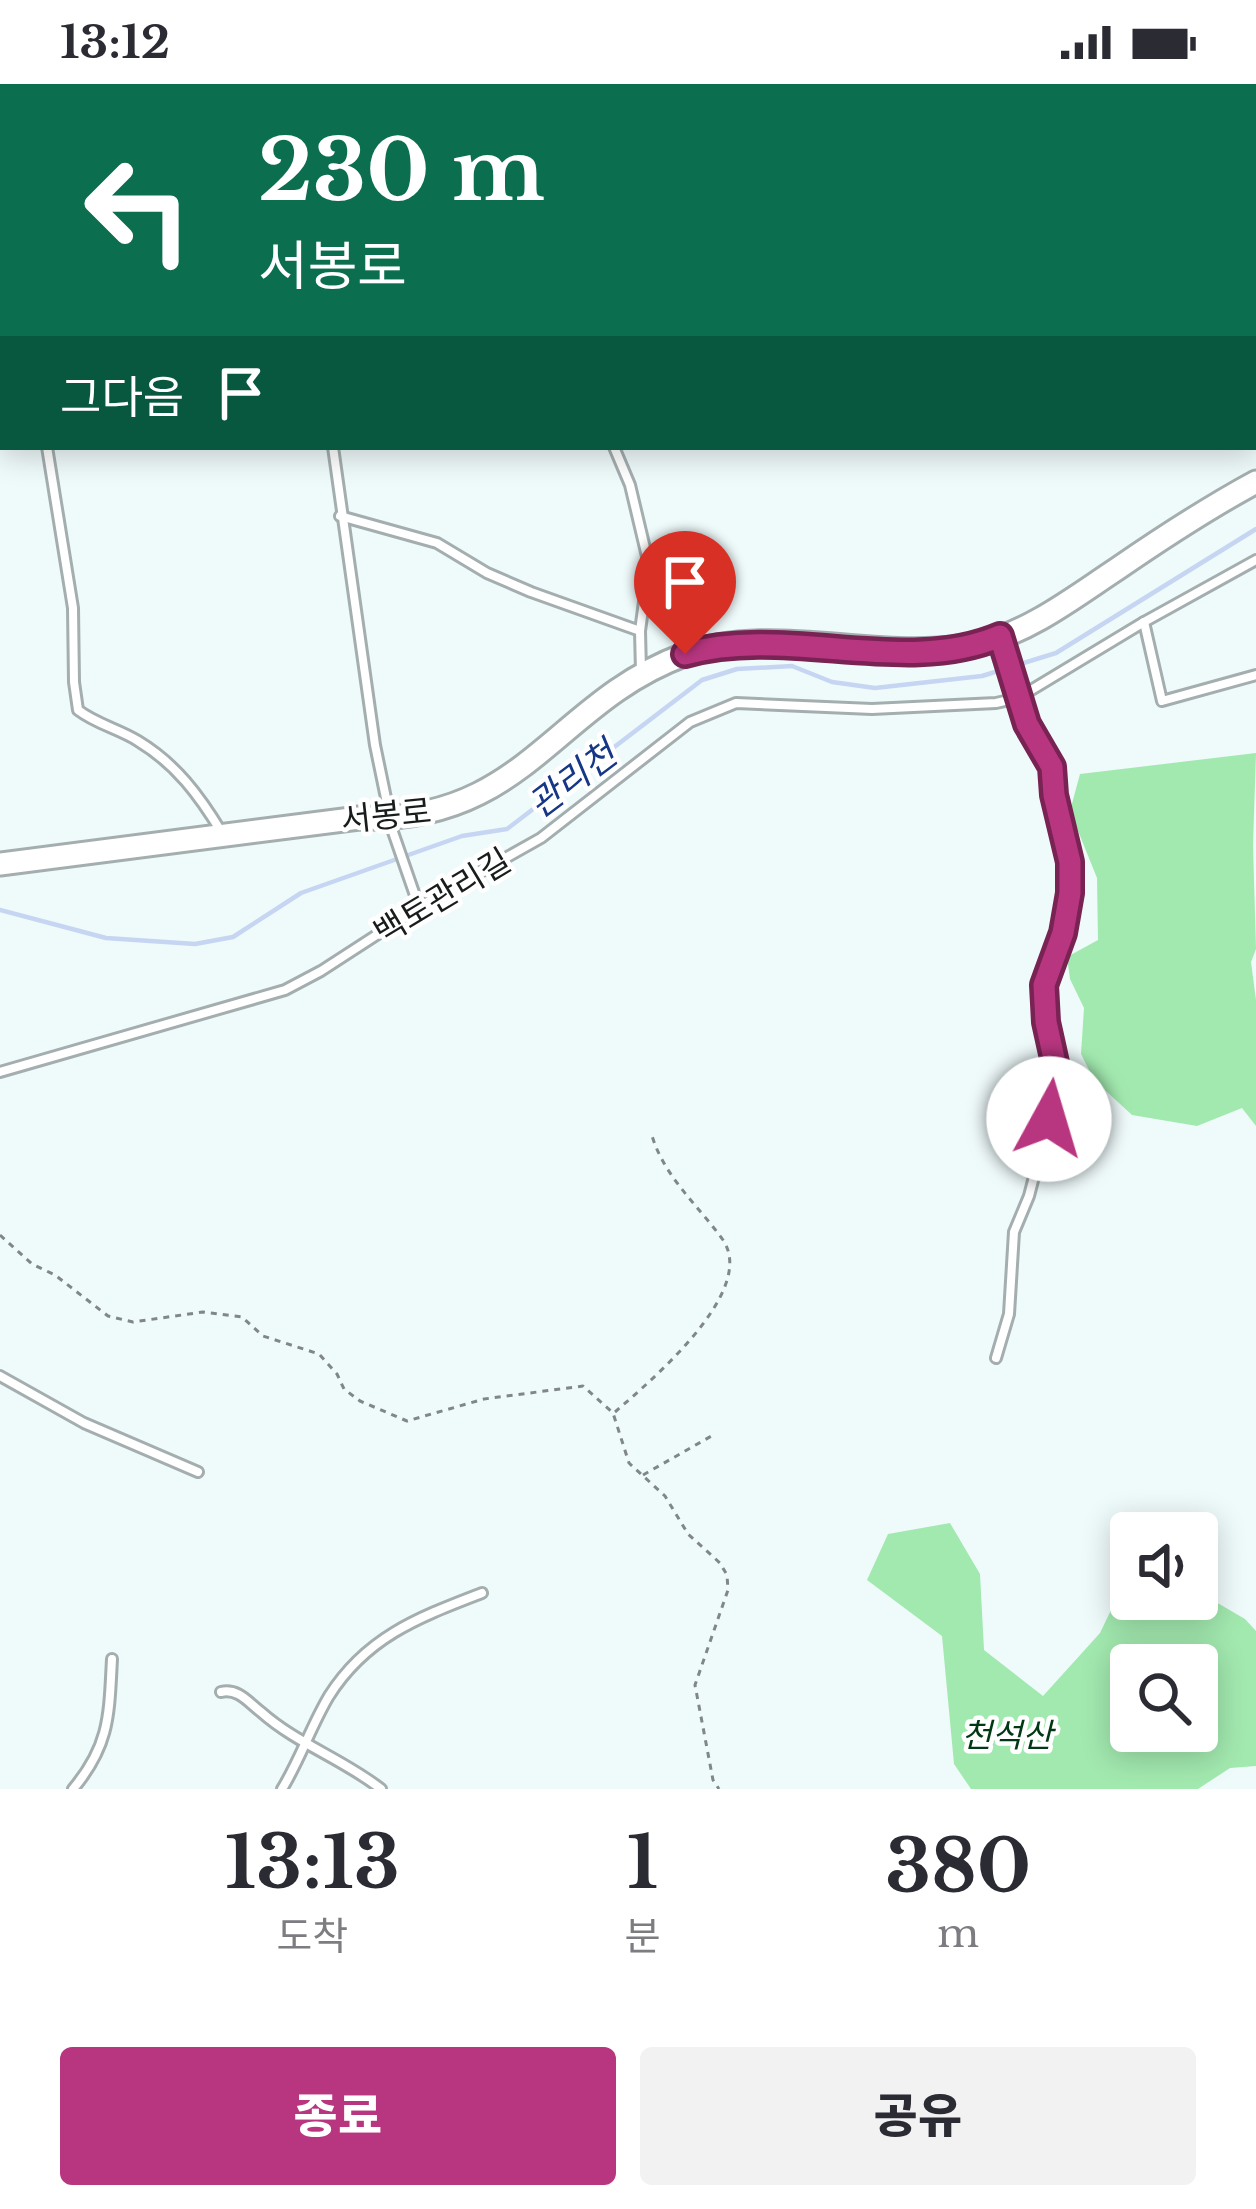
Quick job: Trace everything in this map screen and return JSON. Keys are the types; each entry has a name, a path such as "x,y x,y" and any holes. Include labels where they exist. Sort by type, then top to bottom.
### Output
{"main road":[{"name":"서봉로","path":"0,863 359,818 392,825 461,805 493,788 641,673 708,648 779,643 933,651 1000,636 1051,613 1201,512 1256,482"}],"street":[{"path":"1000,636 1017,693"}],"lane":[{"path":"0,261 0,288"},
{"path":"51,450 73,608 78,710 136,739 172,764 200,796 222,834"},
{"path":"333,450 375,745 392,825 419,907"},
{"path":"615,450 630,485 649,565 640,631 641,673"},
{"path":"340,516 437,543 487,573 640,631"},
{"name":"백토관리길","path":"0,1072 285,990 541,838 690,722 736,703 872,709 996,703 1256,560"},
{"path":"1144,622 1162,701 1256,675"},
{"path":"996,1358 1009,1314 1014,1232 1029,1196 1059,1081 1046,1022 1044,985 1063,933 1070,893 1070,862 1052,767 1027,724 1017,693"},
{"path":"0,1376 84,1424 198,1472"},
{"path":"282,1789 331,1693 365,1654 406,1622 482,1594"},
{"path":"73,1789 95,1762 109,1726 112,1659"},
{"path":"221,1691 238,1694 304,1743 354,1768 381,1789"}],"path":[{"path":"614,1413 688,1346 722,1292 728,1266 727,1246 669,1172 651,1132"},
{"path":"0,1234 32,1264 108,1316 133,1322 203,1312 242,1317 263,1336 319,1354 338,1374 344,1389 406,1420 484,1399 584,1386 614,1413 629,1463 665,1496 688,1534 727,1575 728,1590 694,1685 713,1780 719,1789"},
{"path":"643,1475 715,1434"}],"green space":[{"path":"1256,753 1256,949 1251,962 1256,1000 1256,1126 1242,1108 1197,1126 1132,1115 1094,1080 1081,1054 1084,1008 1070,979 1067,957 1098,940 1097,878 1070,811 1080,774"},
{"name":"천석산","path":"950,1523 980,1574 984,1650 1043,1696 1100,1633 1110,1612 1110,1620 1218,1620 1218,1603 1256,1631 1256,1766 1230,1768 1198,1789 971,1789 954,1764 942,1636 867,1580 888,1534"}],"waterway":[{"name":"관리천","path":"0,910 106,938 195,944 233,937 301,893 462,836 507,829 702,680 737,669 792,666 832,682 875,688 982,676 1056,653 1256,529"}],"route":[{"path":"685,654 779,643 933,651 986,643 1000,636 1027,724 1052,767 1070,862 1063,933 1044,985 1046,1022 1059,1081 1049,1119"}]}
